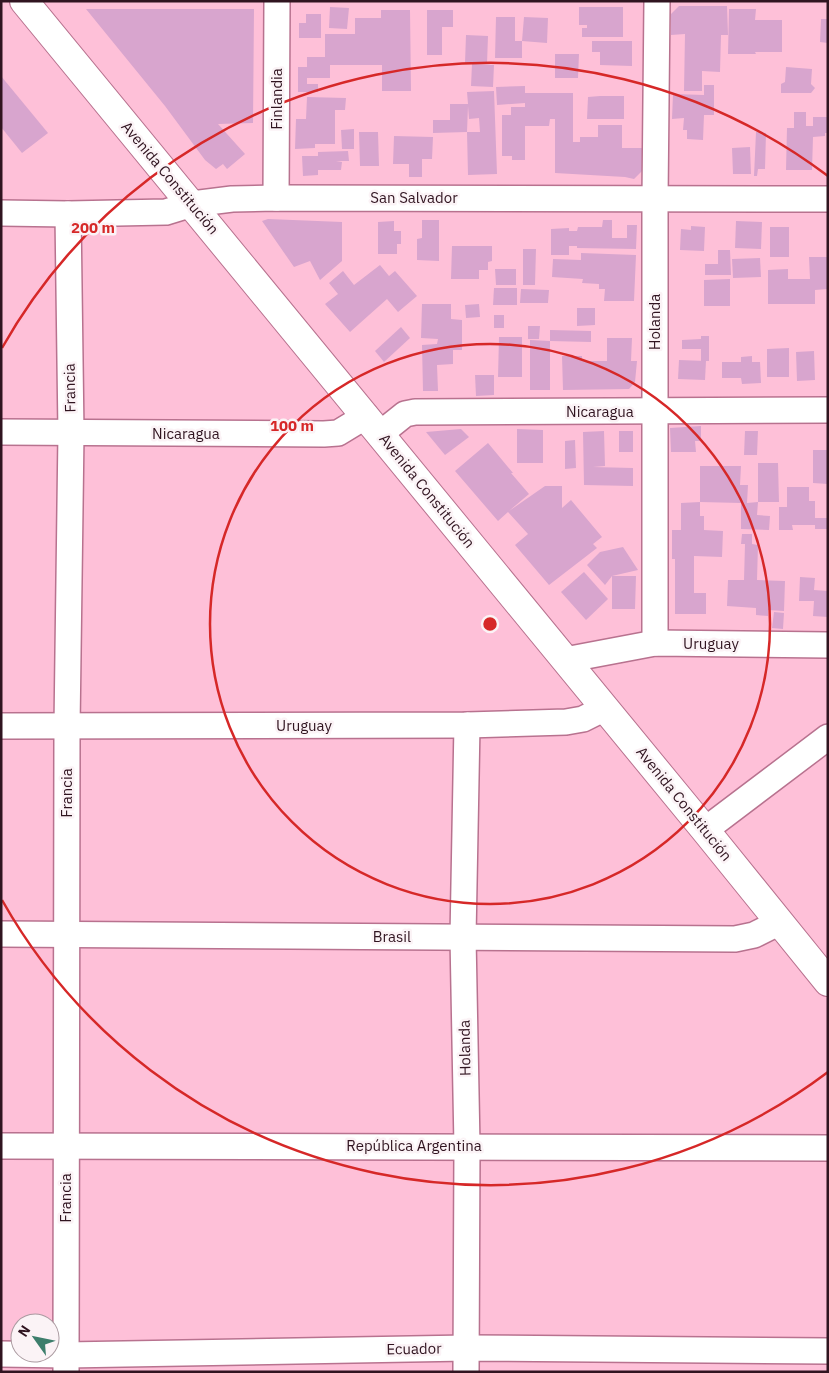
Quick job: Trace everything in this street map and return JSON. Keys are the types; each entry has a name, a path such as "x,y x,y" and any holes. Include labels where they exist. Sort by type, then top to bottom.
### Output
{"main road":[{"name":"Avenida Constitución","path":"24,1 828,982"}],"street":[{"name":"Finlandia","path":"276,198 277,1"},
{"name":"Holanda","path":"655,643 657,1"},
{"name":"San Salvador","path":"1,213 166,212 192,204 232,199 276,198 828,199"},
{"name":"Francia","path":"66,1363 67,727 71,434 68,214"},
{"name":"Nicaragua","path":"1,432 71,434 324,434 338,433 373,425 415,412 828,410"},
{"name":"Uruguay","path":"565,660 655,643 828,645"},
{"name":"Uruguay","path":"1,726 467,725 566,722 583,718 605,708"},
{"name":"Holanda","path":"466,1360 467,1146 463,937 467,725"},
{"path":"705,830 828,737"},
{"name":"Brasil","path":"1,934 735,939 754,935 780,922"},
{"name":"República Argentina","path":"1,1146 828,1148"},
{"name":"Ecuador","path":"1,1354 66,1363 466,1360 828,1351"}],"building":[{"path":"679,6 727,6 728,35 721,35 720,72 702,71 702,91 684,91 685,34 671,35 671,14"},
{"path":"330,7 349,8 347,29 329,28"},
{"path":"579,7 623,7 623,37 582,37 582,28 587,28 587,25 579,25"},
{"path":"86,9 254,9 253,123 218,124 245,154 227,169 223,164 216,169 205,160 165,106"},
{"path":"729,9 756,9 755,20 782,20 782,52 728,54"},
{"path":"381,10 410,10 411,91 382,91 382,65 330,65 330,78 307,78 307,84 318,84 318,92 298,92 298,67 307,67 307,57 325,57 325,34 355,34 355,18 381,18"},
{"path":"427,10 453,10 453,27 442,27 442,55 427,55"},
{"path":"306,14 321,14 321,38 299,38 299,23 306,23"},
{"path":"496,17 515,17 515,41 522,41 522,58 495,58"},
{"path":"524,17 548,18 547,43 522,41"},
{"path":"821,19 828,19 828,43 820,42"},
{"path":"466,35 488,36 487,64 476,64 494,65 493,87 471,86 472,64 465,63"},
{"path":"592,41 632,41 632,66 600,65 600,52 592,52"},
{"path":"555,54 579,54 578,78 555,78"},
{"path":"786,67 812,69 811,84 815,88 811,93 781,93 781,84 785,82"},
{"path":"1,76 48,133 22,153 1,127"},
{"path":"704,85 714,85 714,115 704,115 703,140 687,139 687,130 683,130 684,118 672,119 673,94 704,95"},
{"path":"525,86 525,93 573,93 573,142 580,142 580,137 598,137 598,125 622,125 622,148 645,148 644,169 634,179 555,173 555,119 550,119 549,126 525,126 525,160 512,160 512,156 502,156 502,115 511,115 511,107 525,107 525,103 497,105 496,87"},
{"path":"494,91 497,174 468,175 467,132 433,133 433,120 450,120 450,104 468,104 467,92","holes":["468,106 469,119 479,118 480,132 467,132"]},
{"path":"624,96 624,119 587,119 588,97"},
{"path":"307,97 346,98 345,110 335,110 335,144 315,144 315,148 295,149 296,119 306,119"},
{"path":"794,112 806,112 806,126 813,126 813,117 828,117 828,133 825,133 825,136 813,137 812,170 786,170 787,128 794,128"},
{"path":"354,129 354,149 342,149 341,130"},
{"path":"359,132 378,132 379,166 360,166"},
{"path":"756,132 766,133 765,169 758,169 757,176 754,176"},
{"path":"394,136 433,137 432,159 422,159 422,177 409,177 409,164 393,164"},
{"path":"750,147 751,174 733,174 732,148"},
{"path":"348,151 349,161 336,161 342,162 341,170 318,170 318,175 303,176 302,156 318,156 318,152"},
{"path":"268,219 342,222 342,261 320,280 310,261 294,267 262,221"},
{"path":"422,220 439,220 439,261 417,260 417,239 422,238"},
{"path":"603,220 612,220 612,238 627,238 627,225 637,225 636,249 577,248 577,246 569,246 569,255 551,255 551,229 569,228 569,231 577,231 578,227 602,227"},
{"path":"394,221 394,231 401,231 401,244 397,244 397,254 378,254 378,222"},
{"path":"736,221 762,222 761,249 735,248"},
{"path":"691,226 705,227 704,251 680,250 681,229 691,230"},
{"path":"770,227 789,227 789,257 770,257"},
{"path":"452,246 492,246 492,261 488,262 488,270 479,270 479,279 451,279"},
{"path":"523,249 536,249 535,285 523,285"},
{"path":"718,250 730,250 731,275 705,275 705,264 718,264"},
{"path":"581,253 636,255 634,301 604,301 605,289 599,289 599,284 582,283 583,279 552,277 553,259 581,260"},
{"path":"809,257 828,257 828,289 815,290 815,304 768,304 768,270 788,269 788,279 810,279"},
{"path":"760,258 761,277 733,278 732,259"},
{"path":"380,265 389,276 395,271 417,296 398,312 387,299 350,332 325,304 338,294 329,283 343,271 354,285"},
{"path":"495,269 516,269 516,285 496,285"},
{"path":"730,279 730,306 704,306 704,280"},
{"path":"494,288 517,288 517,305 493,305"},
{"path":"521,289 549,290 548,303 520,303"},
{"path":"422,304 451,304 451,319 462,320 462,350 453,350 453,364 437,365 438,391 423,391 422,345 437,344 438,339 421,338"},
{"path":"479,304 480,317 466,318 465,305"},
{"path":"577,308 595,308 595,325 577,326"},
{"path":"494,315 504,315 504,328 494,328"},
{"path":"528,326 540,326 539,339 528,339"},
{"path":"401,327 410,338 384,362 375,351"},
{"path":"550,330 591,331 591,342 550,341"},
{"path":"701,336 709,336 709,361 701,361 701,349 682,349 682,340 701,339"},
{"path":"499,337 522,337 522,377 498,377"},
{"path":"607,338 632,338 631,361 637,361 635,382 629,389 563,390 562,356 582,356 582,361 607,361"},
{"path":"530,340 550,341 550,390 530,390"},
{"path":"789,348 789,377 767,377 767,349"},
{"path":"814,351 815,380 797,381 796,352"},
{"path":"752,356 752,362 760,362 761,383 742,384 741,378 722,378 722,362 741,362 741,357"},
{"path":"679,360 706,361 705,380 678,379"},
{"path":"475,375 494,375 494,395 476,396"},
{"path":"701,426 701,441 695,441 696,452 671,452 670,428"},
{"path":"461,429 469,437 445,455 426,432"},
{"path":"517,429 543,430 543,463 517,463"},
{"path":"604,431 605,466 593,467 633,468 633,486 584,485 583,432"},
{"path":"619,431 633,431 633,452 619,452"},
{"path":"745,431 758,431 757,455 744,455"},
{"path":"575,440 576,468 565,469 565,441"},
{"path":"488,443 529,494 509,511 545,486 562,486 562,508 571,500 602,537 593,544 597,548 549,585 515,545 528,534 508,512 498,521 455,471"},
{"path":"813,450 828,450 828,484 813,483"},
{"path":"758,463 778,463 779,502 758,502"},
{"path":"700,466 741,466 740,485 748,485 747,503 758,502 757,515 770,516 769,530 741,529 741,503 700,502"},
{"path":"787,487 809,487 809,501 815,501 815,518 828,518 828,529 815,529 815,525 792,525 793,530 779,530 779,507 787,507"},
{"path":"700,502 700,516 704,516 704,530 723,531 722,557 694,556 694,593 706,593 706,614 675,614 675,559 672,559 672,530 681,530 681,503"},
{"path":"742,534 752,534 752,544 758,545 757,580 785,581 784,611 768,610 768,616 756,615 756,608 727,606 728,580 744,580 745,544 741,544"},
{"path":"623,547 638,570 612,576 605,585 587,565 600,552"},
{"path":"584,572 608,599 586,620 561,592"},
{"path":"612,576 636,576 635,609 612,609"},
{"path":"800,577 815,578 814,590 828,591 828,617 813,616 814,601 799,601"},
{"path":"774,612 784,613 783,629 772,628"}]}
